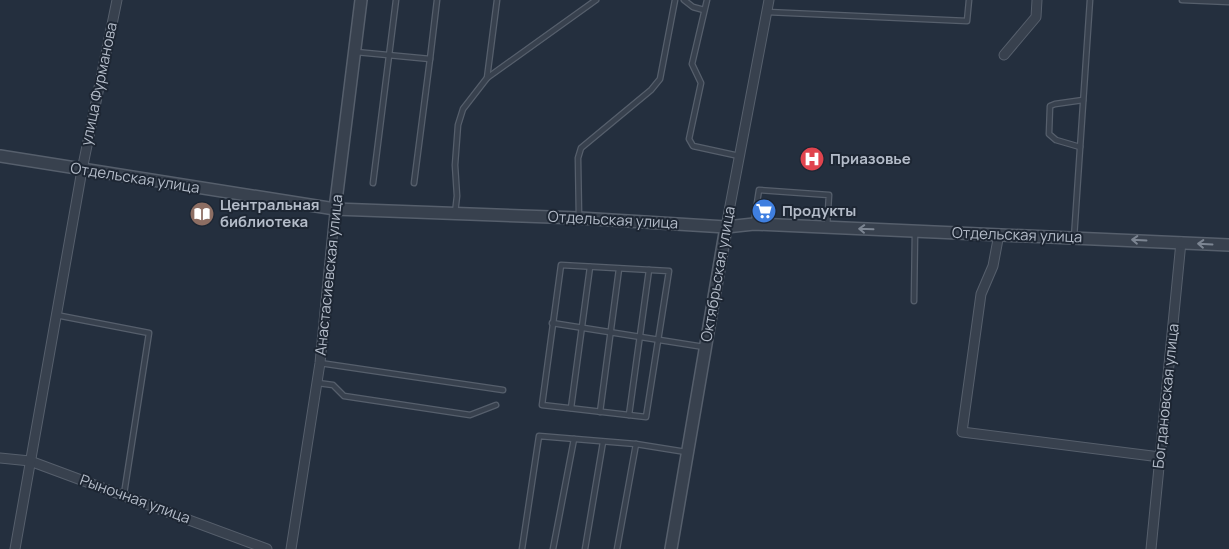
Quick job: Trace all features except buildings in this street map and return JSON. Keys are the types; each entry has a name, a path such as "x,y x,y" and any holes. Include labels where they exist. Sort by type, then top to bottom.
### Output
{"street":[{"name":"улица Фурманова","path":"15,549 82,170 117,0"},
{"name":"Анастасиевская улица","path":"291,549 318,383 335,209 361,0"},
{"name":"Октябрьская улица","path":"671,549 686,452 726,227 769,0"},
{"path":"1004,55 1036,17 1037,0"},
{"name":"Отдельская улица","path":"0,156 335,209 579,218 726,227 754,224 1229,245"},
{"path":"999,234 993,266 981,294 962,432 1160,456"},
{"name":"Богдановская улица","path":"1151,549 1181,242"},
{"name":"Рыночная улица","path":"0,458 30,461 124,494 268,549"}],"lane":[{"path":"373,183 396,0"},
{"path":"414,183 437,0"},
{"path":"487,78 497,0"},
{"path":"455,214 457,196 455,165 458,125 463,109 487,78 596,0"},
{"path":"579,218 578,158 581,148 651,90 660,79 675,0"},
{"path":"684,0 692,7 704,10"},
{"path":"707,0 692,64 701,84 689,140 693,146 739,156"},
{"path":"767,12 968,21 969,0"},
{"path":"1074,238 1090,0"},
{"path":"1182,0 1229,2"},
{"path":"355,52 430,59"},
{"path":"1080,147 1056,140 1049,134 1050,106 1083,100"},
{"path":"754,224 759,190 828,195 827,227"},
{"path":"914,301 915,231"},
{"path":"561,266 619,269 669,271 646,417 542,405 561,266"},
{"path":"571,408 590,267"},
{"path":"600,412 619,269"},
{"path":"629,415 649,270"},
{"path":"56,315 149,333 124,494"},
{"path":"552,323 639,335 705,347"},
{"path":"320,363 503,390"},
{"path":"318,383 333,385 344,396 470,415 496,405"},
{"path":"522,549 540,436 636,444 686,452"},
{"path":"553,549 574,439"},
{"path":"585,549 603,442"},
{"path":"617,549 636,444"}],"place":[{"name":"Приазовье","path":"812,159"},
{"name":"Продукты","path":"764,211"},
{"name":"Центральная библиотека","path":"202,214"}]}
